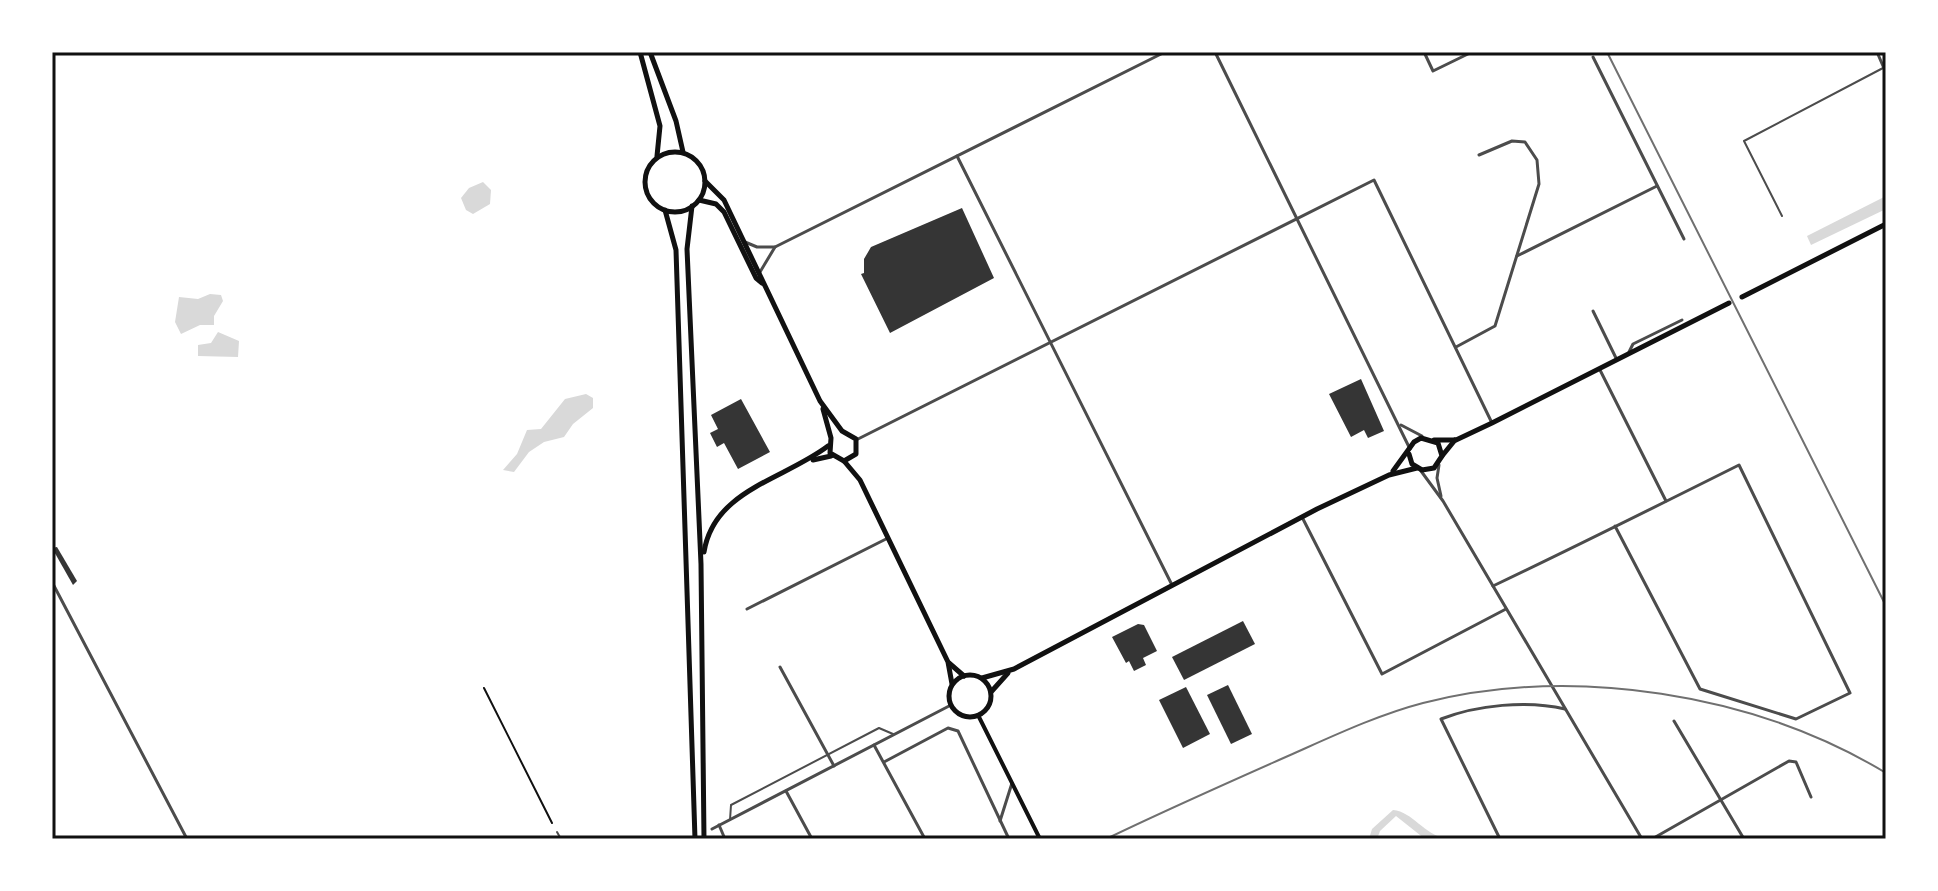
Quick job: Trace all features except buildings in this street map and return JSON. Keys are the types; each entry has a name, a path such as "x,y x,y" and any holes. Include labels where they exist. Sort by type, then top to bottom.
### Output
{"main road":[{"path":"640,52 660,126 661,142 657,157 646,171 645,189 656,206 684,211 699,200 705,181"},
{"path":"650,52 676,121 683,152"},
{"path":"657,157 683,152 697,161 705,181 724,200 820,401 831,438"},
{"path":"699,200 716,204 724,212 756,278 762,283"},
{"path":"692,206 687,249 701,564 704,839"},
{"path":"665,210 676,250 695,839"},
{"path":"1742,297 1886,224"},
{"path":"1389,475 1417,439 1456,440 1729,303"},
{"path":"820,401 842,431 856,439 854,457 860,480 948,662 952,684 949,695 951,705 966,716 978,715 988,706 991,693 1014,669"},
{"path":"701,564 707,535 720,511 808,461 842,431"},
{"path":"1434,440 1441,459"},
{"path":"948,662 964,676 982,678 1014,669 1301,517 1389,475 1418,468 1430,469 1456,440"},
{"path":"828,446 831,456"},
{"path":"1409,451 1418,468"},
{"path":"808,461 831,456 844,461 860,480"},
{"path":"844,461 854,457"},
{"path":"952,684 964,676"},
{"path":"982,678 991,693"},
{"path":"978,715 1040,839"}],"street":[{"path":"745,242 757,247 775,247 1165,52"},
{"path":"1215,52 1400,424 1409,451"},
{"path":"1424,52 1433,71 1472,52"},
{"path":"1877,52 1885,70"},
{"path":"1593,57 1684,239"},
{"path":"1455,347 1495,326 1539,184 1537,160 1528,144 1520,141 1479,155"},
{"path":"957,156 1172,585"},
{"path":"856,439 1374,180 1492,423"},
{"path":"1517,256 1657,186"},
{"path":"760,272 775,247"},
{"path":"1593,311 1618,361"},
{"path":"1630,354 1633,344 1682,320"},
{"path":"1600,370 1666,501"},
{"path":"1400,424 1426,437"},
{"path":"1441,459 1437,478 1442,500"},
{"path":"1493,586 1739,465 1850,693 1796,719 1700,689 1615,526"},
{"path":"1418,468 1442,500 1642,839"},
{"path":"1301,517 1382,674 1506,609"},
{"path":"747,609 888,538"},
{"path":"52,582 187,839"},
{"path":"780,667 834,766"},
{"path":"712,829 951,705"},
{"path":"1500,839 1441,719 1475,709 1567,709"},
{"path":"1674,721 1744,839"},
{"path":"884,762 948,728 958,731 1009,839"},
{"path":"874,745 925,839"},
{"path":"1652,839 1789,761 1796,762 1811,797"},
{"path":"1000,821 1012,783"},
{"path":"786,791 812,839"},
{"path":"719,825 725,839"}],"lane":[{"path":"1782,216 1744,141 1885,70"},
{"path":"730,820 731,805 879,728 894,735"},
{"path":"557,832 561,839"}],"path":[{"path":"484,688 552,823"}],"shaded area":[{"path":"483,182 491,190 490,204 473,214 466,210 461,198 469,188"},
{"path":"1886,196 1886,209 1811,245 1807,236"},
{"path":"210,294 221,295 223,301 214,316 214,325 200,325 181,334 175,322 179,297 198,299"},
{"path":"218,332 239,341 238,357 198,356 198,345 211,343"},
{"path":"586,394 593,398 593,408 573,424 564,437 544,442 529,452 514,472 503,470 517,454 527,430 541,429 565,399"},
{"path":"1393,810 1447,839 1425,839 1396,816 1380,831 1377,839 1369,839 1372,829"}],"railway":[{"path":"1607,52 1886,606"},
{"path":"1106,839 1321,741 1389,714 1423,703 1481,692 1540,687 1601,687 1661,694 1721,706 1779,723 1834,745 1886,773"}]}
